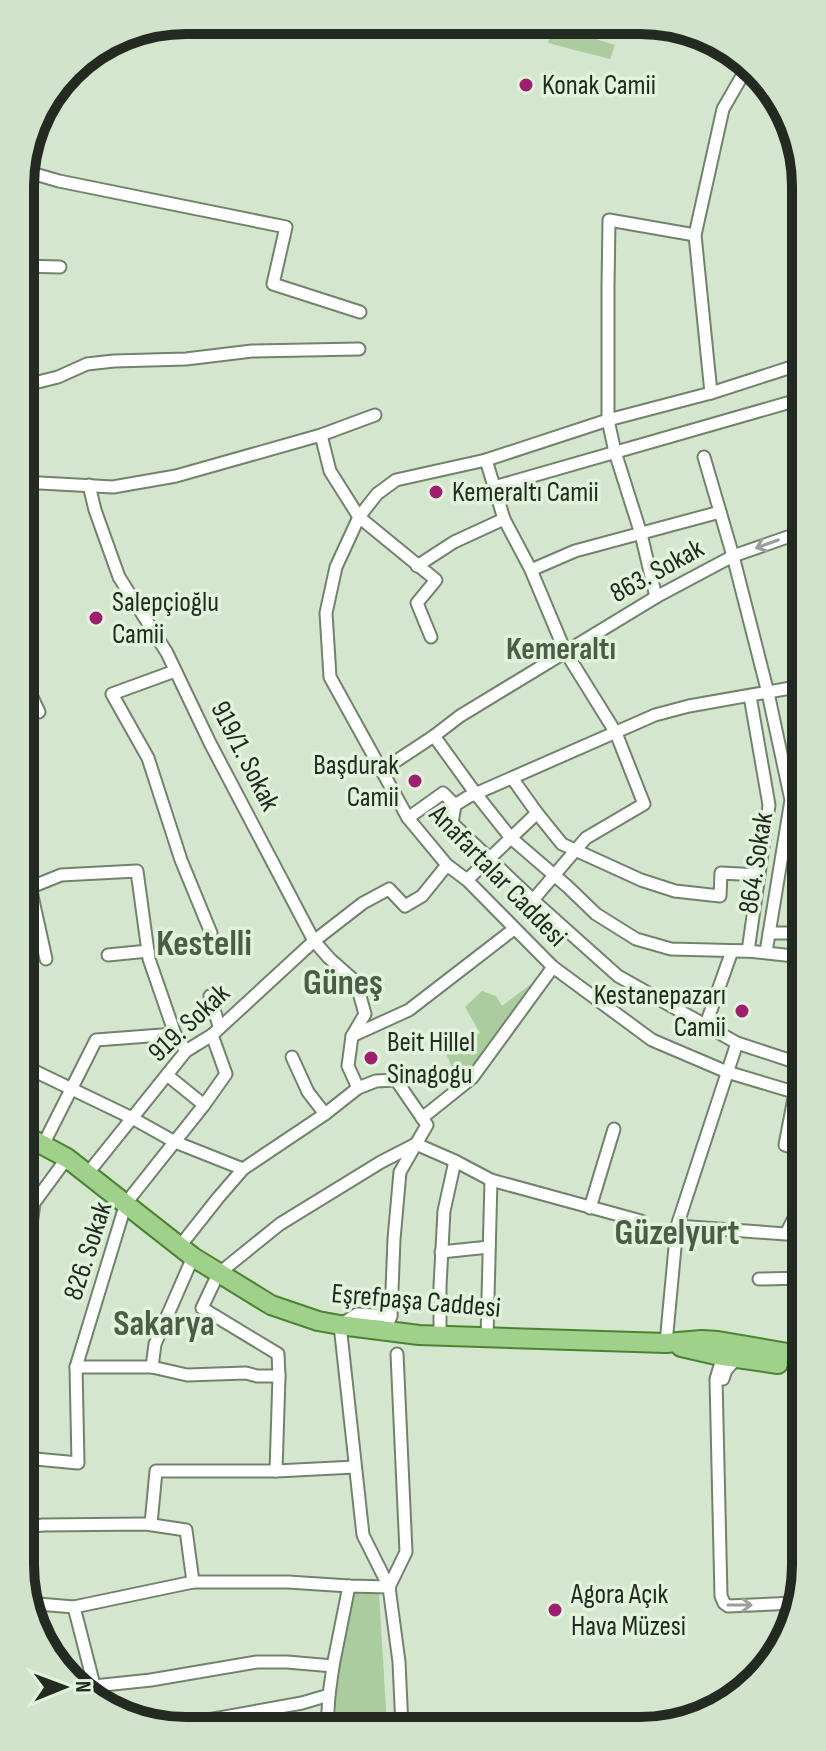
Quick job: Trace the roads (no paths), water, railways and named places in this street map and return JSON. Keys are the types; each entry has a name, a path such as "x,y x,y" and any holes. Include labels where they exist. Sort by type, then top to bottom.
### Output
{"main road":[{"name":"Eşrefpaşa Caddesi","path":"34,1140 88,1173 218,1274 271,1305 318,1321 340,1325 388,1323 419,1335 666,1343 702,1340 726,1355"},
{"name":"Eşrefpaşa Caddesi","path":"666,1343 726,1355"},
{"path":"726,1355 792,1356"},
{"path":"726,1355 792,1365"}],"street":[{"path":"711,393 695,235 723,109 743,74"},
{"path":"34,174 286,227 273,284 360,312"},
{"path":"656,597 608,420 609,220 695,235"},
{"path":"34,266 60,267"},
{"path":"34,383 58,377 87,364 114,361 186,359 252,351 359,349"},
{"path":"533,900 586,838 644,804 616,733 565,651 531,570 504,519 486,460 608,420 711,393 792,367"},
{"path":"494,487 792,402"},
{"path":"34,483 113,487 176,476 321,435 375,415"},
{"path":"321,435 330,471 359,517 436,580 417,603 431,637"},
{"name":"864. Sokak","path":"704,457 768,693 791,800 766,952"},
{"name":"Anafartalar Caddesi","path":"486,460 396,480 377,494 359,517 336,567 326,613 330,677 408,818 447,865 467,880 553,967 652,1040 727,1072 792,1092"},
{"name":"919/1. Sokak","path":"89,485 119,577 167,653 210,743 314,941 356,982 365,1014 352,1036 348,1066 358,1088"},
{"path":"531,570 575,551 720,512"},
{"path":"417,566 454,542 504,519"},
{"name":"863. Sokak","path":"381,771 460,716 656,597 733,556 792,535"},
{"path":"175,671 112,694 148,758 181,860 211,933"},
{"path":"455,805 655,715 792,688"},
{"path":"748,951 769,805 750,696"},
{"path":"34,701 39,712"},
{"path":"434,736 511,838 596,914 636,939 671,949 792,956"},
{"path":"512,778 562,844 641,880 675,891 720,896 721,873 759,875"},
{"path":"408,818 443,793 455,805"},
{"path":"455,805 452,823 618,976 737,1043 792,1061"},
{"path":"467,880 537,813"},
{"name":"919. Sokak","path":"88,1173 186,1051 215,1031 314,941 363,903 389,889 405,906 422,896 447,865"},
{"path":"34,885 61,875 137,871 149,959 175,1034 186,1051"},
{"path":"34,908 46,959"},
{"path":"352,1036 409,1010 514,929"},
{"path":"769,933 792,933"},
{"path":"108,955 148,951"},
{"path":"705,1027 732,951 748,951"},
{"path":"422,1118 472,1078 553,967"},
{"path":"210,996 215,1031"},
{"name":"826. Sokak","path":"34,1459 78,1463 76,1367 126,1203 226,1074 215,1031"},
{"path":"43,1145 96,1040 175,1034"},
{"path":"666,1343 677,1226 737,1043"},
{"path":"292,1057 308,1092 325,1114"},
{"path":"34,1071 175,1142 243,1169"},
{"path":"167,1075 204,1105"},
{"path":"152,1367 155,1344 186,1251 218,1198 243,1169 358,1088 376,1081 396,1080 427,1125 400,1172 388,1323"},
{"path":"792,1120 785,1145 792,1147"},
{"path":"590,1208 614,1129"},
{"path":"416,1144 491,1180 641,1221"},
{"path":"276,1471 278,1354 202,1308 218,1274 280,1224 416,1144"},
{"path":"34,1196 67,1158"},
{"path":"440,1336 444,1211 455,1161"},
{"path":"487,1337 491,1180"},
{"path":"677,1226 786,1234 792,1222"},
{"path":"441,1252 489,1247"},
{"path":"759,1279 792,1278"},
{"path":"340,1325 363,1535 389,1587 399,1662 402,1717"},
{"path":"389,1587 406,1552 397,1354"},
{"path":"723,1379 726,1355"},
{"path":"719,1565 725,1556 723,1379 726,1355"},
{"path":"726,1355 716,1379 721,1596 728,1606 787,1603"},
{"path":"76,1367 152,1367 187,1375 246,1373 279,1376"},
{"path":"151,1524 156,1471 276,1471 355,1467"},
{"path":"34,1526 151,1524 186,1530 193,1582"},
{"path":"39,1604 74,1607 193,1582 288,1582 389,1587"},
{"path":"328,1717 333,1666 349,1586"},
{"path":"74,1607 84,1647"},
{"path":"104,1684 151,1680 257,1662 333,1666"},
{"path":"227,1717 329,1695"}],"place":[{"name":"Konak Camii","path":"526,85"},
{"name":"Kemeraltı Camii","path":"436,492"},
{"name":"Salepçioğlu Camii","path":"96,618"},
{"name":"Başdurak Camii","path":"415,781"},
{"name":"Kestanepazarı Camii","path":"742,1011"},
{"name":"Beit Hillel Sinagogu","path":"371,1058"},
{"name":"Agora Açık Hava Müzesi","path":"555,1610"}],"district":[{"name":"Kemeraltı","path":"561,649"},
{"name":"Kestelli","path":"204,944"},
{"name":"Güneş","path":"343,983"},
{"name":"Güzelyurt","path":"677,1233"},
{"name":"Sakarya","path":"164,1324"}]}
